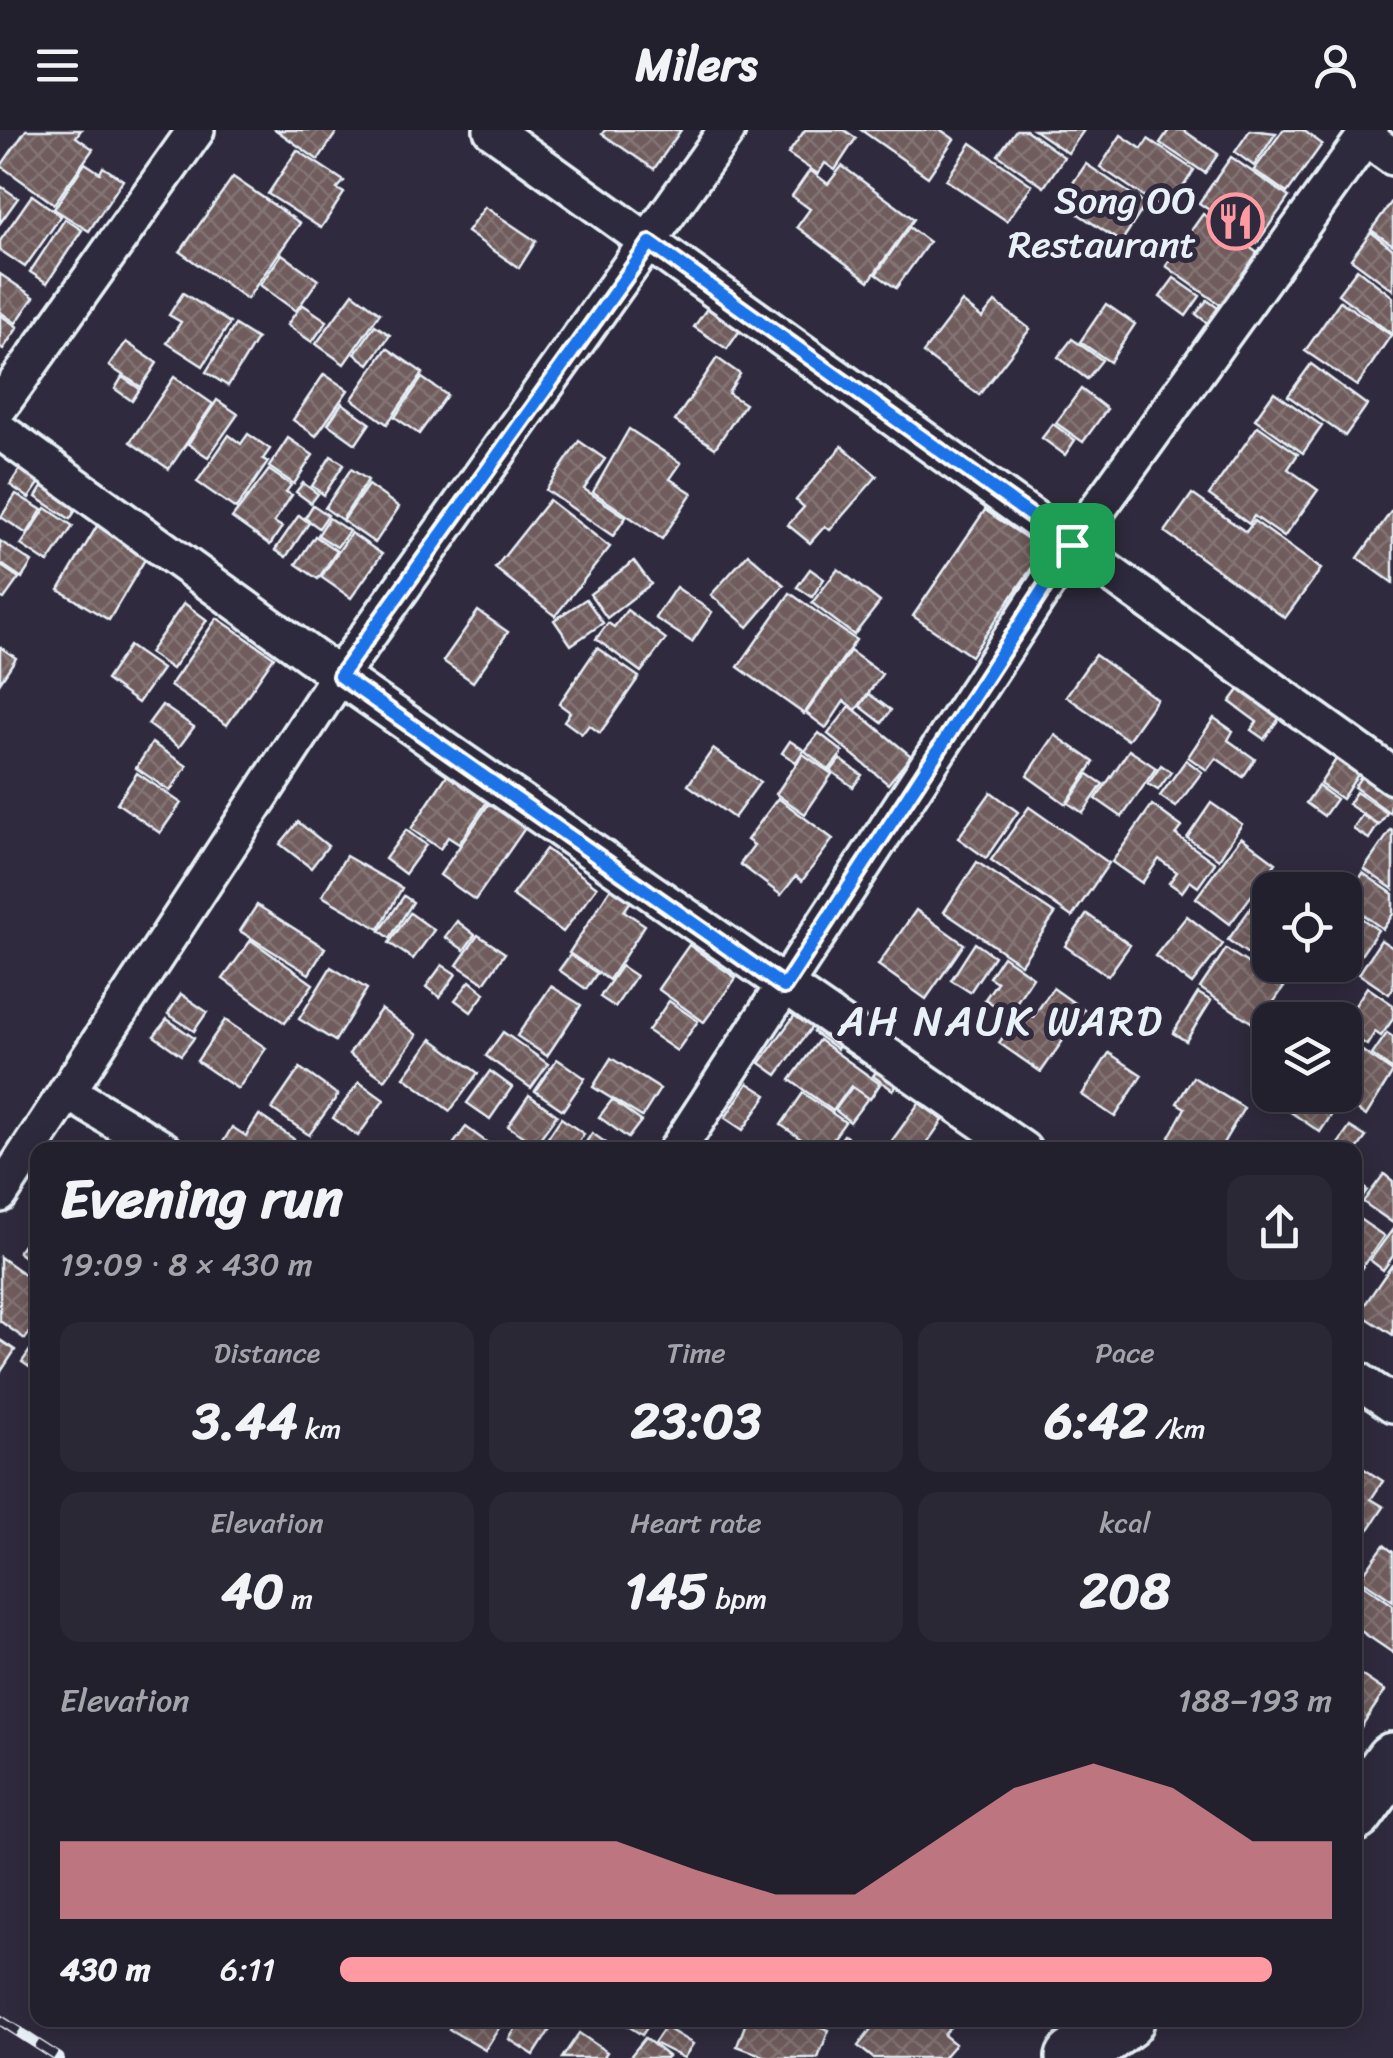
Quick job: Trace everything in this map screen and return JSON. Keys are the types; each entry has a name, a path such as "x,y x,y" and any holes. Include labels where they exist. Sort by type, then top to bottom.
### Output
{"highway":[{"path":"1362,1803 1393,1761"},
{"path":"1074,2058 1116,2027"}],"street":[{"path":"0,406 196,130"},
{"path":"492,130 1393,776"},
{"path":"35,1142 340,676 728,130"},
{"path":"681,1142 1072,545 1376,141"},
{"path":"0,431 340,676 1011,1142"},
{"path":"68,1092 151,1142"},
{"path":"0,1194 30,1149"},
{"path":"1362,1383 1393,1404"}],"building":[{"path":"26,130 81,130 76,137 93,149 54,204 1,166"},
{"path":"276,130 338,130 318,160"},
{"path":"605,130 681,130 654,169 602,134"},
{"path":"805,130 844,130 856,138 835,170 825,163 818,174 788,154"},
{"path":"861,130 941,130 954,139 928,177"},
{"path":"1016,130 1026,130 1064,157 1044,187 998,155"},
{"path":"1034,130 1084,130 1068,153"},
{"path":"1169,130 1183,130 1218,154 1205,173 1160,143"},
{"path":"1250,130 1276,133 1254,166 1235,152"},
{"path":"1283,130 1303,130 1322,144 1287,193 1254,170"},
{"path":"1121,135 1142,149 1148,139 1194,170 1167,212 1100,167"},
{"path":"971,143 1032,185 1007,221 946,180"},
{"path":"297,150 344,181 337,189 344,193 321,228 268,194"},
{"path":"1231,157 1289,197 1257,243 1199,203"},
{"path":"85,163 100,173 103,167 123,180 89,231 54,209"},
{"path":"1086,164 1146,204 1121,242 1060,202"},
{"path":"842,166 914,219 869,281 797,227 810,209 792,196 810,170 828,184"},
{"path":"233,177 300,223 247,299 180,252"},
{"path":"2,187 18,198 0,223 0,190"},
{"path":"32,195 61,216 25,267 0,250 0,241"},
{"path":"1393,200 1393,245 1371,230"},
{"path":"485,207 536,241 519,268 467,232"},
{"path":"1203,214 1259,254 1222,306 1166,266"},
{"path":"65,219 82,230 47,283 30,272"},
{"path":"909,227 929,242 896,288 876,274"},
{"path":"1371,232 1393,249 1393,290 1351,259"},
{"path":"282,254 318,280 296,311 260,285"},
{"path":"1357,269 1393,297 1393,335 1338,294"},
{"path":"0,274 34,297 16,323 0,312"},
{"path":"1174,278 1200,296 1186,316 1160,297"},
{"path":"183,293 230,323 203,366 167,343 181,322 169,315"},
{"path":"353,293 380,313 344,364 316,344"},
{"path":"1207,300 1222,311 1211,326 1196,314"},
{"path":"1340,301 1391,335 1357,386 1305,351"},
{"path":"962,302 982,318 995,302 1030,329 979,395 923,353"},
{"path":"302,304 327,321 312,342 287,325"},
{"path":"1106,304 1135,324 1110,362 1080,342"},
{"path":"708,307 741,329 727,349 694,327"},
{"path":"0,315 18,327 3,349 0,347"},
{"path":"235,325 257,339 228,386 206,372"},
{"path":"375,325 390,335 369,364 355,354"},
{"path":"1072,339 1102,360 1087,379 1058,357"},
{"path":"126,342 157,363 141,387 109,366"},
{"path":"387,348 423,373 387,424 352,399"},
{"path":"717,358 740,374 728,393 745,404 715,448 675,421"},
{"path":"1311,364 1367,405 1345,436 1288,396"},
{"path":"324,374 348,390 316,436 293,420"},
{"path":"122,377 140,389 132,401 115,389"},
{"path":"174,377 213,404 169,469 130,442"},
{"path":"422,378 447,395 419,434 395,417"},
{"path":"1081,389 1107,409 1083,442 1056,423"},
{"path":"1274,392 1322,426 1303,453 1255,419"},
{"path":"217,400 238,414 208,457 188,444"},
{"path":"342,403 370,423 356,444 328,424"},
{"path":"1053,424 1075,440 1065,455 1042,438"},
{"path":"1258,426 1298,454 1288,469 1318,490 1284,537 1254,516 1249,524 1209,495"},
{"path":"629,429 681,463 670,479 692,493 662,539 593,492"},
{"path":"248,434 270,449 263,459 268,462 236,509 197,482 229,435 241,444"},
{"path":"288,438 313,455 294,484 269,467"},
{"path":"579,441 605,459 584,489 626,517 613,536 546,490"},
{"path":"842,446 877,476 830,530 825,526 810,543 788,525 804,507 796,500"},
{"path":"331,456 344,464 324,495 312,486"},
{"path":"22,466 42,479 29,498 10,485"},
{"path":"351,469 368,480 342,520 325,508"},
{"path":"269,470 291,485 286,492 292,495 274,522 282,527 270,545 232,518"},
{"path":"50,474 85,496 70,519 36,497"},
{"path":"303,483 318,494 311,503 296,492"},
{"path":"368,485 399,507 375,543 343,521"},
{"path":"16,494 42,510 27,534 1,517"},
{"path":"1192,494 1246,532 1254,521 1321,569 1285,618 1165,532"},
{"path":"549,500 610,547 555,616 495,568"},
{"path":"313,505 328,515 319,528 305,518"},
{"path":"46,508 73,526 48,563 21,545"},
{"path":"1393,509 1393,583 1358,558"},
{"path":"985,510 1044,550 971,656 913,616"},
{"path":"299,515 309,523 286,557 275,550"},
{"path":"329,518 349,531 337,547 318,535"},
{"path":"100,521 150,551 109,620 59,590"},
{"path":"351,533 382,554 351,598 321,577"},
{"path":"315,536 337,551 318,579 296,564"},
{"path":"0,541 32,562 22,578 0,563"},
{"path":"748,554 784,585 748,627 711,595"},
{"path":"634,561 651,584 607,618 590,594"},
{"path":"0,565 19,578 4,599 0,597"},
{"path":"810,569 824,579 812,597 797,587"},
{"path":"838,569 880,602 854,635 812,603"},
{"path":"676,587 712,612 692,642 655,618"},
{"path":"790,593 856,640 804,714 738,667"},
{"path":"586,599 603,623 571,645 554,620"},
{"path":"184,603 207,620 172,669 149,653"},
{"path":"627,610 666,639 641,672 596,639 608,623 614,627"},
{"path":"478,611 508,632 473,682 443,661"},
{"path":"217,618 274,657 227,725 170,686"},
{"path":"129,646 162,669 138,703 106,680"},
{"path":"0,647 16,658 0,682"},
{"path":"597,648 639,677 600,733 589,725 582,734 564,721 570,712 559,704"},
{"path":"850,651 882,674 856,710 844,701 826,728 806,713"},
{"path":"1095,655 1157,699 1128,740 1066,696"},
{"path":"1244,683 1284,712 1264,739 1251,730 1257,722 1230,702"},
{"path":"869,694 891,710 882,723 860,706"},
{"path":"162,705 194,727 179,747 148,724"},
{"path":"850,706 911,756 888,784 828,734"},
{"path":"1214,718 1233,731 1228,740 1255,759 1243,777 1216,758 1207,770 1188,757"},
{"path":"819,733 843,752 829,770 805,751"},
{"path":"1055,735 1094,762 1066,804 1027,776"},
{"path":"790,741 804,750 796,762 782,753"},
{"path":"152,743 187,766 170,791 136,768"},
{"path":"1344,747 1366,762 1342,799 1320,784"},
{"path":"713,749 760,782 734,818 688,785"},
{"path":"1129,750 1156,768 1122,817 1096,799"},
{"path":"803,754 832,774 805,814 776,794"},
{"path":"840,759 862,775 853,787 831,771"},
{"path":"1186,760 1202,772 1176,807 1160,796"},
{"path":"1370,764 1393,780 1390,813 1354,787"},
{"path":"1161,765 1171,772 1158,790 1148,784"},
{"path":"137,773 181,803 160,833 117,803"},
{"path":"1088,774 1103,784 1083,813 1068,803"},
{"path":"447,775 487,802 459,844 448,837 440,849 411,829"},
{"path":"1318,786 1336,799 1324,816 1306,803"},
{"path":"991,792 1018,812 986,858 958,838"},
{"path":"1356,792 1387,813 1379,825 1348,804"},
{"path":"778,798 833,839 802,881 796,876 781,895 740,864 754,845 747,840"},
{"path":"508,801 532,818 475,900 440,875 490,802 501,810"},
{"path":"1211,803 1242,824 1219,859 1187,838"},
{"path":"1152,805 1182,827 1176,835 1215,863 1198,887 1190,881 1182,892 1169,883 1177,872 1159,859 1142,883 1112,862"},
{"path":"1029,807 1109,863 1072,917 991,860"},
{"path":"1362,815 1378,825 1369,839 1353,829"},
{"path":"298,822 328,846 311,868 280,844"},
{"path":"406,830 426,845 405,874 385,859"},
{"path":"1393,831 1393,889 1364,869"},
{"path":"1241,837 1276,863 1269,872 1252,872 1252,895 1230,924 1196,898"},
{"path":"546,849 597,887 563,932 512,895"},
{"path":"346,856 402,888 379,929 322,896"},
{"path":"977,862 1055,914 1021,964 944,912"},
{"path":"1362,875 1393,894 1393,914 1383,929 1362,914"},
{"path":"611,888 631,901 624,911 645,925 609,980 569,953"},
{"path":"404,896 413,902 390,938 380,931"},
{"path":"257,905 325,948 309,974 240,931"},
{"path":"1252,906 1251,956 1228,940"},
{"path":"916,910 964,944 926,999 878,965"},
{"path":"410,913 434,930 413,959 389,943"},
{"path":"1087,914 1130,945 1108,976 1065,946"},
{"path":"1187,916 1223,944 1192,984 1155,956"},
{"path":"1362,919 1378,930 1362,954"},
{"path":"457,921 475,935 464,950 445,937"},
{"path":"478,935 505,953 484,983 457,965"},
{"path":"251,940 313,984 285,1023 223,979"},
{"path":"1381,940 1393,948 1393,988 1389,994 1362,976 1362,969"},
{"path":"975,943 994,956 970,992 951,980"},
{"path":"689,945 736,978 704,1022 658,989"},
{"path":"1226,949 1252,966 1252,982 1276,982 1284,987 1274,1002 1252,1002 1252,1023 1200,988"},
{"path":"570,955 597,973 586,989 559,970"},
{"path":"1003,956 1033,977 1008,1015 985,999 997,982 989,977"},
{"path":"442,965 456,974 440,997 426,987"},
{"path":"621,966 636,976 615,1007 600,997"},
{"path":"331,967 367,989 335,1041 299,1019"},
{"path":"470,981 485,993 471,1012 455,1000"},
{"path":"551,986 581,1005 547,1056 517,1036"},
{"path":"1367,987 1393,1005 1393,1019 1381,1036 1375,1032 1367,1045 1362,1042 1362,1002 1357,1002"},
{"path":"1053,988 1084,1010 1041,1072 999,1043 1022,1010 1033,1017"},
{"path":"1198,993 1211,1001 1186,1041 1173,1033"},
{"path":"181,994 207,1012 194,1031 168,1014"},
{"path":"669,1001 698,1021 677,1051 648,1031"},
{"path":"800,1008 816,1021 777,1075 760,1063"},
{"path":"381,1009 417,1035 385,1080 349,1054"},
{"path":"823,1017 847,1035 837,1049 813,1032"},
{"path":"167,1019 194,1038 181,1055 154,1036"},
{"path":"225,1020 266,1048 238,1089 197,1061"},
{"path":"503,1032 548,1064 531,1088 486,1056"},
{"path":"1387,1033 1393,1037 1393,1070 1372,1055"},
{"path":"432,1039 478,1073 450,1111 404,1077"},
{"path":"819,1040 880,1084 870,1099 851,1086 833,1111 790,1080"},
{"path":"1362,1051 1393,1072 1366,1116 1360,1112"},
{"path":"1109,1053 1142,1075 1115,1117 1082,1095"},
{"path":"611,1058 660,1089 642,1117 593,1087"},
{"path":"557,1059 585,1078 563,1110 535,1091"},
{"path":"882,1063 903,1078 893,1090 873,1076"},
{"path":"300,1068 338,1095 309,1135 272,1109"},
{"path":"490,1071 512,1087 490,1119 467,1103"},
{"path":"1193,1077 1244,1108 1224,1142 1177,1142 1169,1137 1185,1108 1177,1103"},
{"path":"359,1082 384,1100 358,1136 333,1118"},
{"path":"748,1083 767,1095 743,1130 725,1118"},
{"path":"852,1087 868,1098 850,1122 835,1110"},
{"path":"803,1093 845,1122 831,1142 805,1142 781,1125"},
{"path":"529,1095 557,1115 537,1142 531,1142 508,1126"},
{"path":"612,1100 641,1121 628,1138 599,1117"},
{"path":"919,1103 943,1120 928,1142 891,1142"},
{"path":"1290,1112 1333,1112 1320,1132"},
{"path":"259,1115 294,1139 223,1142 232,1127 246,1136"},
{"path":"561,1118 584,1134 578,1142 545,1142"},
{"path":"466,1127 486,1142 455,1142"},
{"path":"1350,1127 1366,1137 1362,1142 1339,1142"},
{"path":"592,1133 605,1142 586,1142"},
{"path":"1384,1174 1393,1181 1393,1223 1363,1202"},
{"path":"1362,1221 1384,1236 1362,1267"},
{"path":"1393,1229 1393,1256 1383,1270 1370,1260"},
{"path":"30,1235 30,1261 18,1252"},
{"path":"0,1257 30,1278 30,1332 25,1339 0,1321"},
{"path":"1393,1265 1393,1335 1362,1315 1362,1309"},
{"path":"0,1340 15,1350 0,1373"},
{"path":"30,1350 30,1368 22,1362"},
{"path":"1362,1468 1383,1481 1371,1499 1384,1507 1362,1540"},
{"path":"1384,1545 1393,1552 1393,1601 1362,1580"},
{"path":"1362,1584 1393,1605 1393,1653 1362,1632"},
{"path":"1362,1676 1385,1691 1362,1726"},
{"path":"450,2027 500,2027 485,2050"},
{"path":"517,2027 552,2027 534,2055 509,2039"},
{"path":"630,2027 647,2027 642,2035"},
{"path":"665,2027 693,2044 684,2058 654,2043"},
{"path":"744,2027 829,2030 818,2058 769,2058 737,2046"},
{"path":"873,2027 950,2027 944,2035 955,2044 943,2058 873,2058 858,2046"},
{"path":"579,2033 607,2052 603,2058 562,2058"},
{"path":"645,2038 668,2056 629,2058"}],"railway":[{"path":"0,2020 59,2058"}],"place":[{"name":"Song OO Restaurant","path":"1235,222"}],"district":[{"name":"AH NAUK WARD","path":"1001,1021"}],"route":[{"path":"650,243 1072,545 784,987 340,676 650,243"}]}
